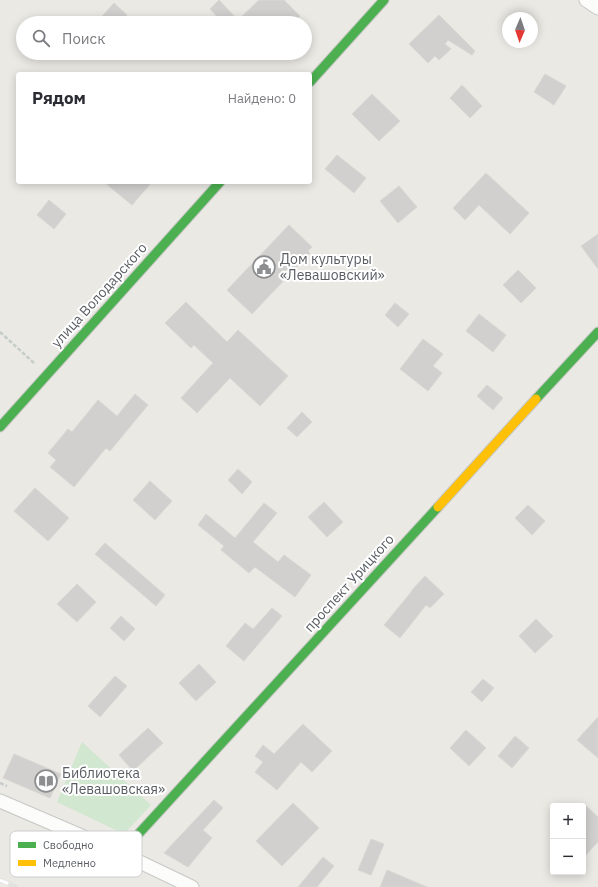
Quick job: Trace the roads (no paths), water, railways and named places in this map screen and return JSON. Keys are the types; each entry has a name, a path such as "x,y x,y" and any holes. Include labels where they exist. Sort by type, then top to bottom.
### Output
{"street":[{"path":"312,80 384,0"},
{"path":"586,0 598,8"},
{"name":"улица Володарского","path":"0,427 218,184"},
{"name":"проспект Урицкого","path":"141,831 598,332"},
{"path":"0,801 70,831"},
{"path":"142,863 192,887"}],"railway":[{"path":"0,880 16,887"}],"place":[{"name":"Дом культуры «Левашовский»","path":"264,267"},
{"name":"Библиотека «Левашовская»","path":"46,781"}]}
